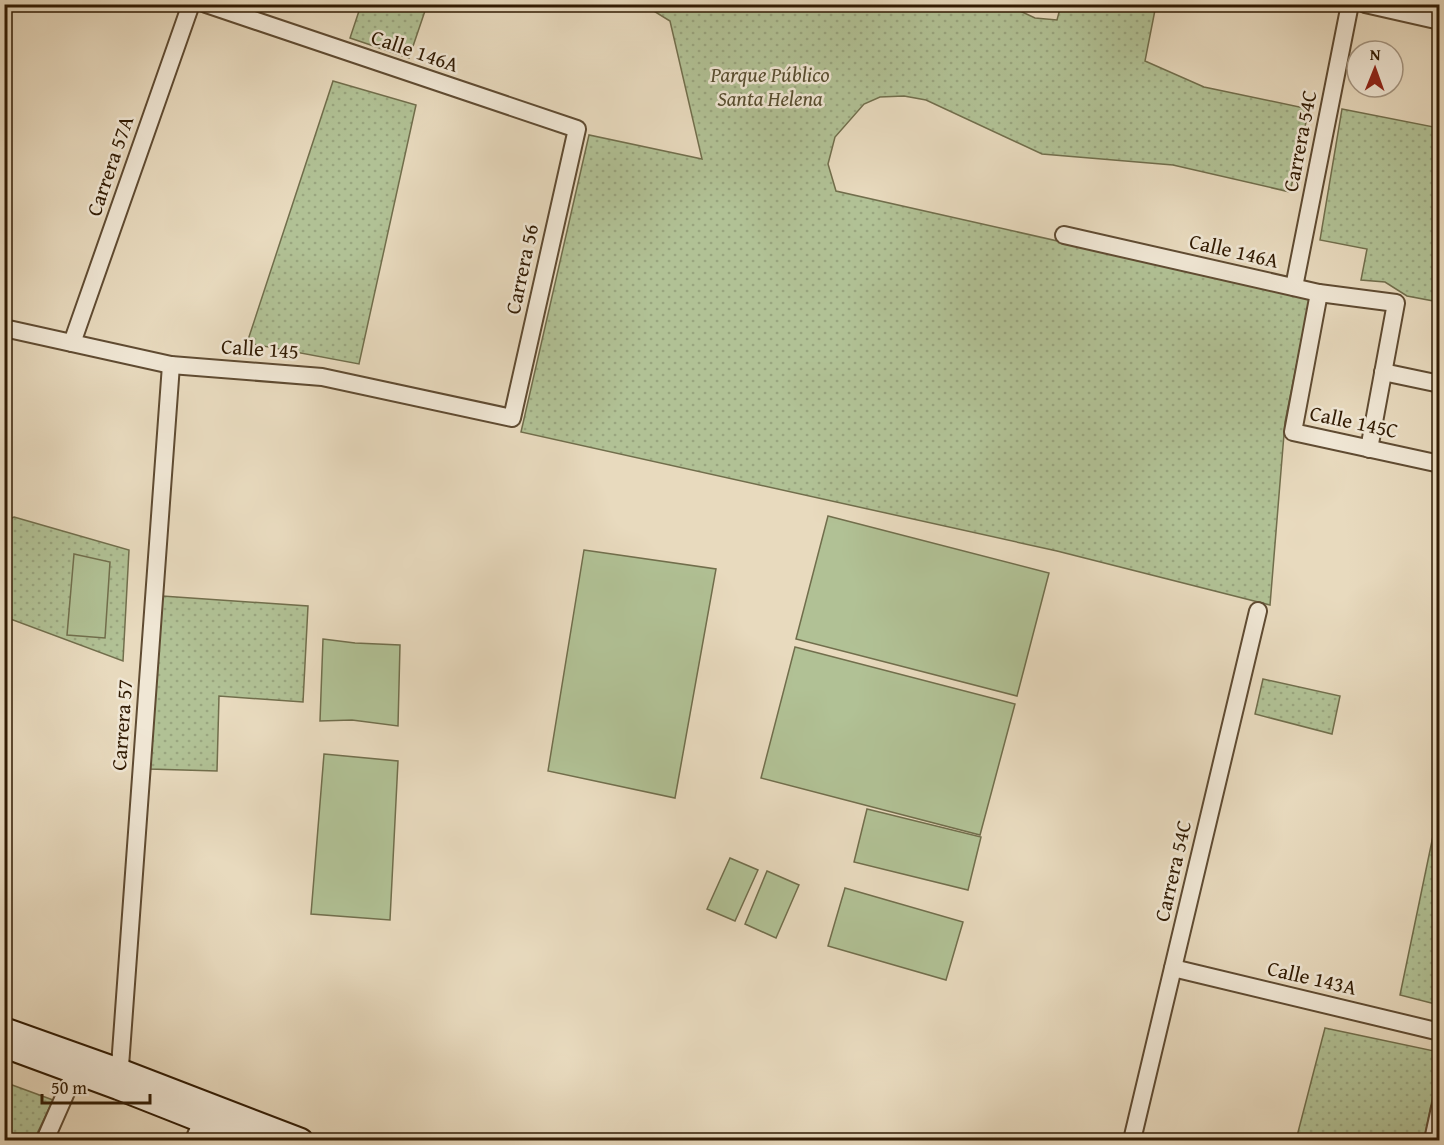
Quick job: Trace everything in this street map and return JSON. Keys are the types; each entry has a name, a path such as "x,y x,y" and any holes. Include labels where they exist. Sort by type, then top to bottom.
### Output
{"main road":[{"path":"4,1029 119,1079 301,1140"},
{"path":"4,1046 75,1072 119,1079 198,1131 250,1140"}],"street":[{"name":"Carrera 57A","path":"72,343 191,4"},
{"name":"Calle 146A","path":"206,4 576,129"},
{"name":"Carrera 54C","path":"1294,287 1350,4"},
{"path":"1365,4 1440,21"},
{"name":"Carrera 56","path":"512,418 576,129"},
{"name":"Calle 146A","path":"1064,235 1319,293 1396,303 1383,372"},
{"name":"Calle 145C","path":"1319,293 1293,432 1440,464"},
{"name":"Calle 145","path":"4,328 171,365 322,376 512,418"},
{"name":"Carrera 57","path":"119,1079 171,365"},
{"path":"1369,449 1383,372 1440,384"},
{"name":"Carrera 54C","path":"1132,1140 1258,611"},
{"name":"Calle 143A","path":"1173,968 1440,1032"},
{"path":"45,1140 75,1072"},
{"path":"1432,1140 1440,1108"}],"green space":[{"name":"Parque Público Santa Helena","path":"1005,4 1035,18 1057,20 1061,5 1156,5 1145,61 1204,87 1309,109 1290,192 1173,165 1042,154 926,100 904,96 880,97 864,104 835,137 828,164 836,191 1310,298 1285,422 1270,605 1057,551 521,432 589,135 702,159 670,21 644,5"},
{"path":"361,5 427,5 409,58 350,38"},
{"path":"333,81 416,105 359,364 247,343"},
{"path":"1342,109 1439,128 1439,302 1407,296 1385,282 1361,280 1367,249 1320,240"},
{"path":"828,516 1049,573 1017,696 796,639"},
{"path":"14,517 129,550 123,661 5,617 5,521"},
{"path":"584,550 716,569 675,798 548,771"},
{"path":"74,554 110,562 105,638 67,635"},
{"path":"162,596 308,606 303,702 219,696 217,771 149,769"},
{"path":"323,639 400,645 398,726 352,720 320,721"},
{"path":"795,647 1015,704 980,835 761,778"},
{"path":"1263,679 1340,696 1332,734 1255,714"},
{"path":"324,754 398,761 390,920 311,914"},
{"path":"1439,807 1440,1005 1400,995"},
{"path":"867,809 981,837 968,890 854,862"},
{"path":"730,858 758,870 735,921 707,909"},
{"path":"767,871 799,885 776,938 745,924"},
{"path":"845,888 963,922 946,980 828,946"},
{"path":"1325,1028 1439,1052 1439,1066 1424,1140 1296,1140"},
{"path":"4,1082 53,1100 34,1140 5,1140"}]}
